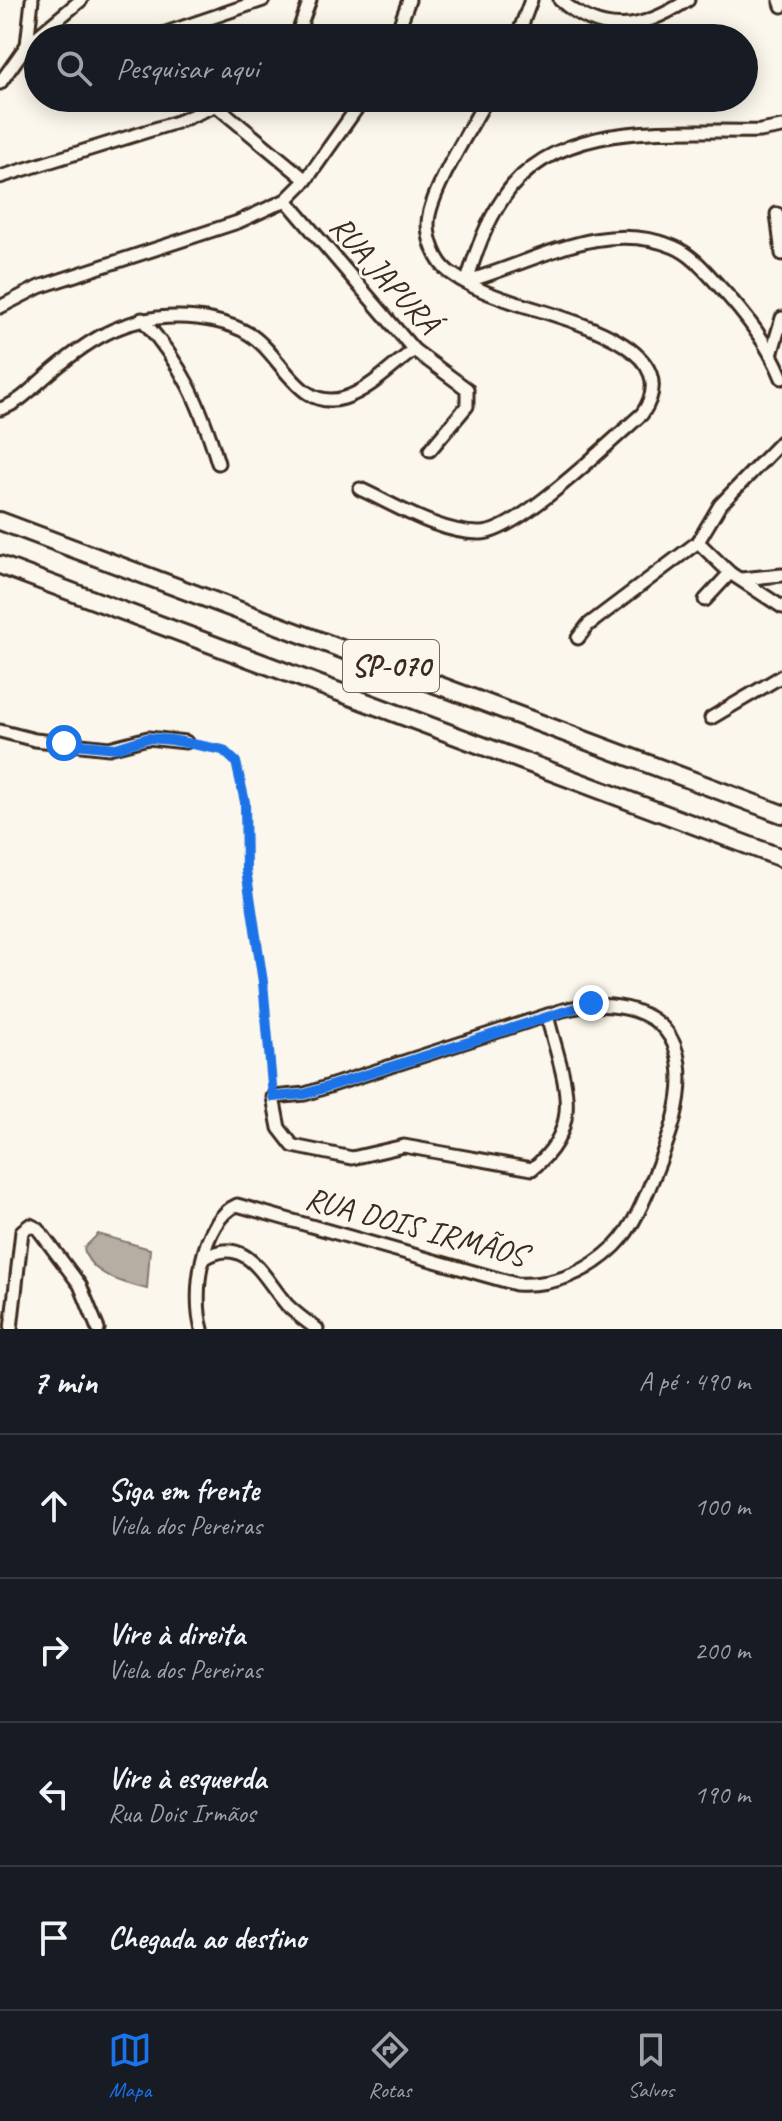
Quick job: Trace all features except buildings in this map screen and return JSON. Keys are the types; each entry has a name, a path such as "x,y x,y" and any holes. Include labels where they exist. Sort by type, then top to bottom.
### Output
{"highway":[{"name":"SP-070","path":"0,521 782,814"},
{"name":"SP-070","path":"0,565 782,858"}],"street":[{"path":"29,24 32,0"},
{"path":"52,24 81,0"},
{"path":"192,24 263,0"},
{"path":"301,24 310,0"},
{"path":"400,24 409,0"},
{"path":"522,24 531,0"},
{"path":"560,0 588,19 619,24"},
{"path":"643,24 688,0"},
{"path":"780,0 782,6"},
{"path":"0,83 24,49"},
{"path":"0,177 202,112"},
{"path":"224,112 306,180"},
{"path":"0,307 39,287 238,222 286,200 306,180 354,112"},
{"path":"360,489 450,527 470,532 493,531 565,481 642,414 650,402 653,378 645,363 631,350 583,324 504,299 450,273 440,262 428,235 427,220 433,199 480,112"},
{"path":"467,281 480,240 505,194 524,175 553,154 611,136 760,131 782,127"},
{"name":"RUA JAPURÁ","path":"286,200 414,350 461,382 469,396 460,418 430,450"},
{"path":"777,214 782,254"},
{"path":"467,281 593,239 654,240 676,247 699,263 752,322 782,378"},
{"path":"771,355 782,318"},
{"path":"0,409 11,406 93,339 142,319 206,320 248,333 268,349 293,381 320,400 347,397 364,389 414,350"},
{"path":"142,319 186,376 199,403 218,463"},
{"path":"578,638 588,625 698,542 720,505 782,441"},
{"path":"698,542 735,576 782,607"},
{"path":"705,600 735,576 782,575"},
{"path":"711,718 782,676"},
{"path":"0,731 35,740 109,748 148,738 186,742"},
{"name":"RUA DOIS IRMÃOS","path":"204,1258 218,1219 237,1205 516,1284 543,1286 563,1280 592,1263 627,1232 671,1134 680,1066 667,1036 654,1021 631,1008 591,1003 305,1094 273,1097"},
{"path":"273,1097 279,1128 293,1146 352,1158 404,1146 532,1169 552,1153 569,1109 547,1015"},
{"path":"11,1329 23,1228 30,1225 38,1229 80,1285 98,1329"},
{"path":"202,1329 195,1290 204,1258 225,1249 243,1253 288,1306 317,1329"}],"path":[{"path":"186,742 223,750 236,762 245,802 246,870 263,982 273,1097"}],"shaded area":[{"path":"98,1234 150,1249 147,1289 109,1276 93,1265 84,1248"}],"route":[{"path":"64,743 116,748 148,738 172,740 223,750 236,762 245,802 246,870 263,982 273,1097 305,1094 591,1003"}]}
